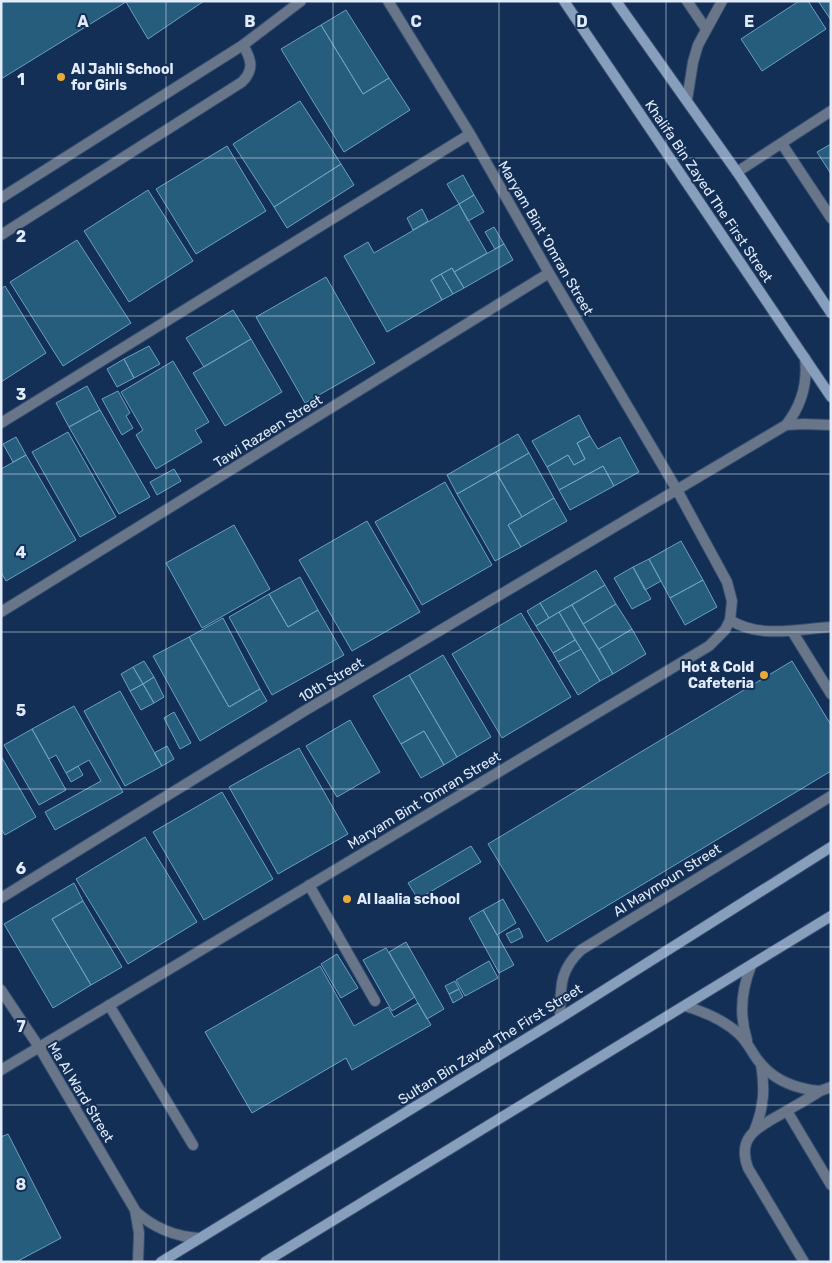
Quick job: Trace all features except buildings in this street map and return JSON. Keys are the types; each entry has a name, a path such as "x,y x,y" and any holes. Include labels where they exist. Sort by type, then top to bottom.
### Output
{"main road":[{"name":"Khalifa Bin Zayed The First Street","path":"564,1 831,397"},
{"path":"616,1 737,172 831,313"},
{"name":"Sultan Bin Zayed The First Street","path":"161,1262 560,1018 831,847"},
{"path":"265,1262 831,916"}],"street":[{"path":"1,198 243,45 301,1"},
{"name":"Maryam Bint 'Omran Street","path":"1,1070 709,646 718,639 730,620 732,601 728,582 677,490 549,273 470,134 388,1"},
{"path":"687,1 706,29"},
{"path":"687,100 693,62 698,45 722,1"},
{"path":"1,235 242,82 250,71 251,64 243,45"},
{"path":"737,172 831,111"},
{"path":"1,423 470,134"},
{"path":"782,144 831,218"},
{"name":"Tawi Razeen Street","path":"1,612 549,273"},
{"path":"677,490 786,425 793,416 803,394 806,382 805,358"},
{"path":"786,425 831,425"},
{"name":"10th Street","path":"1,898 306,710 677,490"},
{"path":"730,620 741,627 758,630 792,631 831,627"},
{"path":"792,631 831,694"},
{"name":"Al Maymoun Street","path":"560,1018 561,979 569,963 580,950 831,796"},
{"path":"309,885 375,1001"},
{"path":"748,1044 741,1005 746,978 751,966"},
{"name":"Ma Al Ward Street","path":"1,990 38,1047 134,1210 139,1233 138,1262"},
{"path":"109,1004 193,1145"},
{"path":"685,1006 709,1014 740,1035 761,1064 769,1072 788,1084 798,1088 820,1091"},
{"path":"761,1064 764,1097 755,1129 746,1143 745,1160 804,1262"},
{"path":"755,1129 820,1091 831,1087"},
{"path":"786,1111 831,1185"},
{"name":"Ma Al Ward Street","path":"134,1210 164,1231 188,1238 200,1238"}],"place":[{"name":"Al Jahli School for Girls","path":"61,77"},
{"name":"Hot & Cold Cafeteria","path":"764,675"},
{"name":"Al laalia school","path":"347,899"}]}
